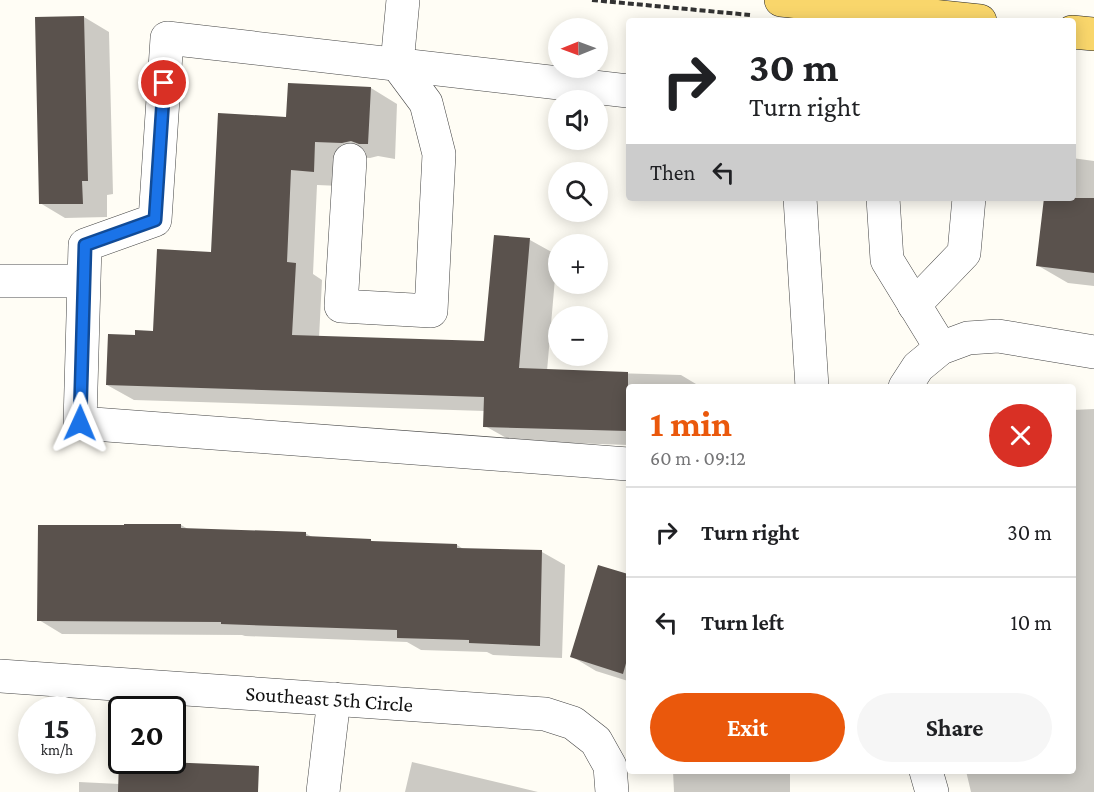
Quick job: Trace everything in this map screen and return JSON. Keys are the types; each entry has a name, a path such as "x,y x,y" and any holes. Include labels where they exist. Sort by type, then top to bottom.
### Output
{"main road":[{"path":"781,0 952,18"},
{"path":"1076,32 1094,34"}],"street":[{"path":"350,160 341,306 431,311 439,154 426,103 397,64 403,0"},
{"path":"626,91 167,38 155,220 85,245 80,423 626,464"},
{"path":"800,201 812,384"},
{"path":"884,201 887,260 941,348"},
{"path":"914,306 964,253 969,201"},
{"path":"0,281 83,281"},
{"path":"907,384 918,367 941,348 968,338 998,336 1094,351"},
{"name":"Southeast 5th Circle","path":"0,675 545,714 573,723 596,741 610,766 612,792"},
{"path":"323,792 334,699"},
{"path":"927,774 932,792"}],"path":[{"path":"592,0 750,15"}],"building":[{"path":"84,16 88,181 82,181 83,204 39,204 35,17"},
{"path":"288,83 371,87 368,144 351,141 315,142 314,172 291,170 287,262 296,263 292,335 484,341 494,235 530,238 519,368 628,372 626,431 483,427 484,397 106,385 108,334 135,335 135,330 153,331 157,249 211,252 218,113 286,117"},
{"path":"1076,198 1094,198 1094,273 1036,266 1044,201 1076,201"},
{"path":"181,524 181,528 306,532 306,536 457,544 457,548 542,550 540,646 469,643 469,640 397,638 397,630 221,624 221,622 37,621 38,525"},
{"path":"598,565 626,573 626,663 623,674 570,657"},
{"path":"186,763 259,766 258,792 118,792 119,774 186,774"}],"route":[{"path":"80,423 85,245 155,220 164,83"}]}
